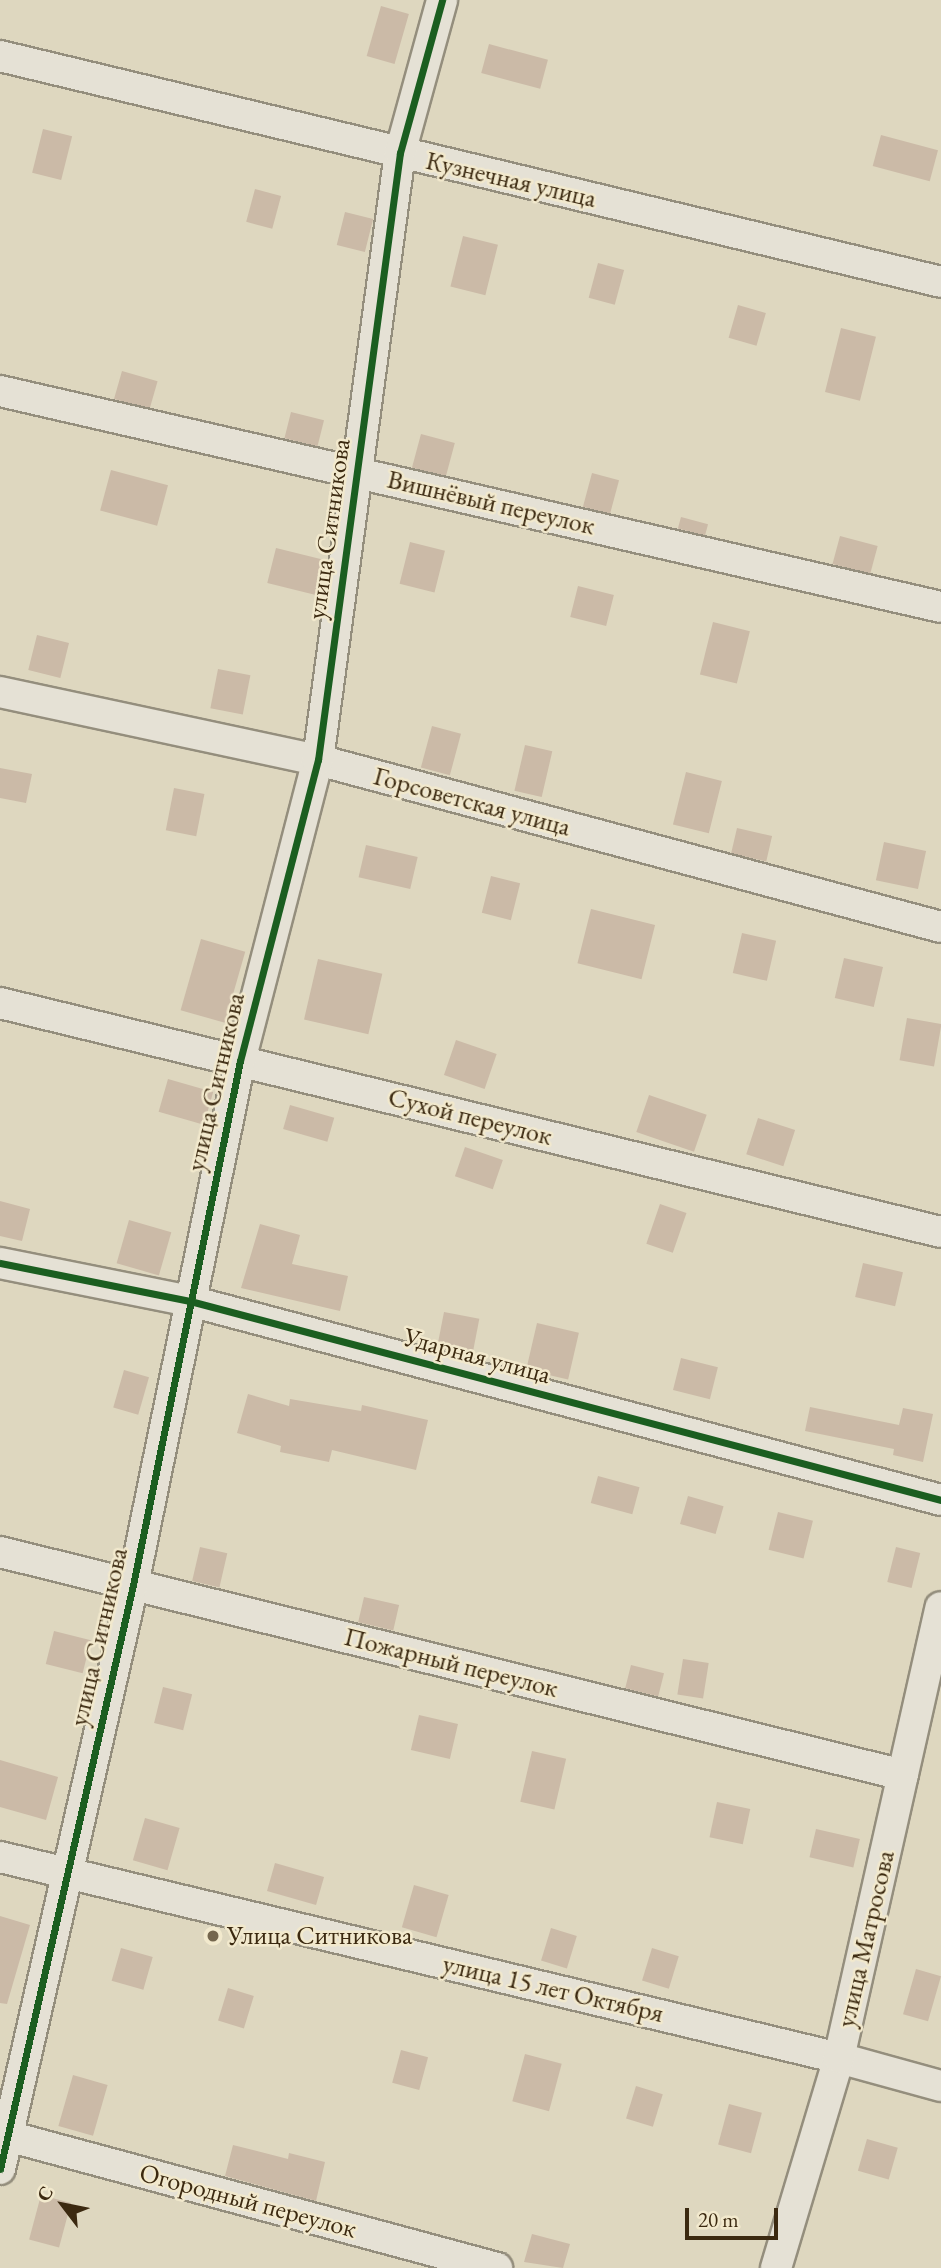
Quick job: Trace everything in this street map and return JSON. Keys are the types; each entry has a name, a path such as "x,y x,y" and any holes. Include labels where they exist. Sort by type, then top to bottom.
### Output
{"street":[{"name":"улица Ситникова","path":"0,2169 4,2135 133,1585 240,1061 318,760 400,153 442,0"},
{"name":"Кузнечная улица","path":"0,56 941,282"},
{"name":"Вишнёвый переулок","path":"0,391 941,607"},
{"name":"Горсоветская улица","path":"0,692 318,760 941,927"},
{"name":"Сухой переулок","path":"0,1003 941,1232"},
{"name":"Ударная улица","path":"0,1263 190,1301 941,1500"},
{"name":"Пожарный переулок","path":"0,1552 903,1775"},
{"name":"улица Матросова","path":"776,2268 839,2058 941,1607"},
{"name":"улица 15 лет Октября","path":"0,1857 839,2058 941,2086"},
{"name":"Огородный переулок","path":"4,2135 497,2268"}],"building":[{"path":"381,6 409,14 395,64 367,56"},
{"path":"489,44 548,60 540,89 481,73"},
{"path":"43,129 72,136 61,180 32,173"},
{"path":"881,135 938,150 930,181 873,166"},
{"path":"255,189 281,196 272,229 246,222"},
{"path":"345,212 373,219 365,252 337,245"},
{"path":"463,236 498,245 485,295 450,286"},
{"path":"598,263 624,270 615,305 589,298"},
{"path":"738,305 766,313 757,346 729,338"},
{"path":"841,328 876,337 860,401 825,392"},
{"path":"122,371 158,381 150,409 114,399"},
{"path":"291,412 324,420 317,446 284,438"},
{"path":"421,434 455,443 446,477 412,468"},
{"path":"111,470 168,485 157,526 100,511"},
{"path":"592,473 619,480 610,514 583,507"},
{"path":"681,517 708,524 705,536 678,529"},
{"path":"840,536 878,546 870,574 832,564"},
{"path":"410,542 445,551 435,592 400,584"},
{"path":"276,548 325,560 316,595 267,583"},
{"path":"578,586 614,595 606,626 570,617"},
{"path":"713,622 750,631 737,684 700,674"},
{"path":"37,635 69,643 60,678 28,670"},
{"path":"218,669 250,675 243,715 210,708"},
{"path":"432,726 461,734 450,775 421,768"},
{"path":"525,745 552,751 542,797 514,791"},
{"path":"0,768 32,774 26,803 0,798"},
{"path":"686,772 722,781 709,833 673,824"},
{"path":"174,788 204,794 196,836 166,830"},
{"path":"737,828 772,836 766,861 731,853"},
{"path":"884,842 926,851 918,889 876,880"},
{"path":"366,845 418,857 410,889 359,877"},
{"path":"491,876 520,883 511,920 482,913"},
{"path":"591,909 655,925 641,979 577,963"},
{"path":"742,933 776,941 767,981 733,973"},
{"path":"201,939 245,952 225,1023 181,1010"},
{"path":"844,958 883,967 874,1007 835,998"},
{"path":"318,959 382,974 368,1034 304,1019"},
{"path":"907,1018 941,1024 934,1066 900,1060"},
{"path":"456,1040 497,1054 485,1089 444,1075"},
{"path":"168,1079 213,1092 204,1125 159,1112"},
{"path":"649,1095 707,1115 694,1152 636,1132"},
{"path":"290,1105 334,1118 327,1142 283,1129"},
{"path":"758,1118 795,1130 783,1166 746,1154"},
{"path":"465,1147 503,1160 493,1189 455,1176"},
{"path":"0,1201 30,1209 22,1241 0,1236"},
{"path":"660,1204 686,1213 673,1253 646,1244"},
{"path":"129,1220 171,1232 159,1275 117,1263"},
{"path":"260,1224 300,1235 292,1264 348,1276 340,1311 241,1288"},
{"path":"863,1263 903,1272 895,1306 855,1297"},
{"path":"444,1312 479,1319 472,1355 437,1348"},
{"path":"537,1323 579,1333 568,1379 526,1370"},
{"path":"681,1358 718,1367 710,1399 673,1390"},
{"path":"124,1370 149,1377 138,1415 113,1407"},
{"path":"248,1394 289,1406 290,1399 361,1411 362,1405 428,1420 416,1470 332,1450 329,1462 280,1452 281,1446 237,1433"},
{"path":"810,1407 899,1425 903,1408 933,1414 923,1462 893,1455 894,1449 805,1431"},
{"path":"598,1476 640,1487 632,1514 591,1503"},
{"path":"688,1496 724,1506 716,1534 680,1524"},
{"path":"778,1512 813,1521 803,1559 769,1550"},
{"path":"200,1547 227,1553 219,1587 192,1581"},
{"path":"896,1547 920,1553 912,1588 887,1582"},
{"path":"364,1597 399,1605 393,1630 358,1622"},
{"path":"54,1631 91,1640 83,1673 46,1664"},
{"path":"683,1659 709,1663 703,1699 677,1695"},
{"path":"631,1665 664,1673 658,1697 625,1688"},
{"path":"163,1687 192,1694 183,1730 154,1723"},
{"path":"419,1715 458,1724 450,1759 411,1750"},
{"path":"532,1751 566,1759 554,1810 520,1802"},
{"path":"0,1760 58,1777 46,1820 0,1807"},
{"path":"717,1802 750,1809 743,1844 710,1837"},
{"path":"145,1818 180,1828 167,1870 133,1860"},
{"path":"816,1829 860,1839 853,1867 809,1857"},
{"path":"275,1863 324,1877 316,1905 267,1891"},
{"path":"414,1885 449,1895 436,1937 402,1927"},
{"path":"0,1916 30,1925 7,2004 0,2003"},
{"path":"551,1928 577,1936 567,1968 541,1961"},
{"path":"121,1948 153,1957 143,1990 112,1981"},
{"path":"652,1948 679,1956 669,1989 642,1981"},
{"path":"916,1969 941,1976 928,2021 903,2014"},
{"path":"228,1988 254,1996 244,2028 218,2021"},
{"path":"401,2050 428,2057 419,2090 392,2083"},
{"path":"525,2054 562,2064 549,2111 512,2101"},
{"path":"73,2075 108,2085 93,2136 58,2126"},
{"path":"636,2086 663,2094 653,2127 626,2119"},
{"path":"729,2104 762,2113 751,2153 718,2145"},
{"path":"867,2139 898,2148 889,2180 858,2171"},
{"path":"233,2145 288,2159 289,2153 325,2162 316,2201 225,2176"},
{"path":"41,2195 71,2203 59,2247 29,2239"},
{"path":"532,2234 570,2244 563,2268 524,2262"}],"cycle path":[{"path":"0,2169 133,1585 240,1061 318,760 400,153 442,0"},
{"path":"0,1263 190,1301 941,1500"}],"place":[{"name":"Улица Ситникова","path":"213,1936"}]}
